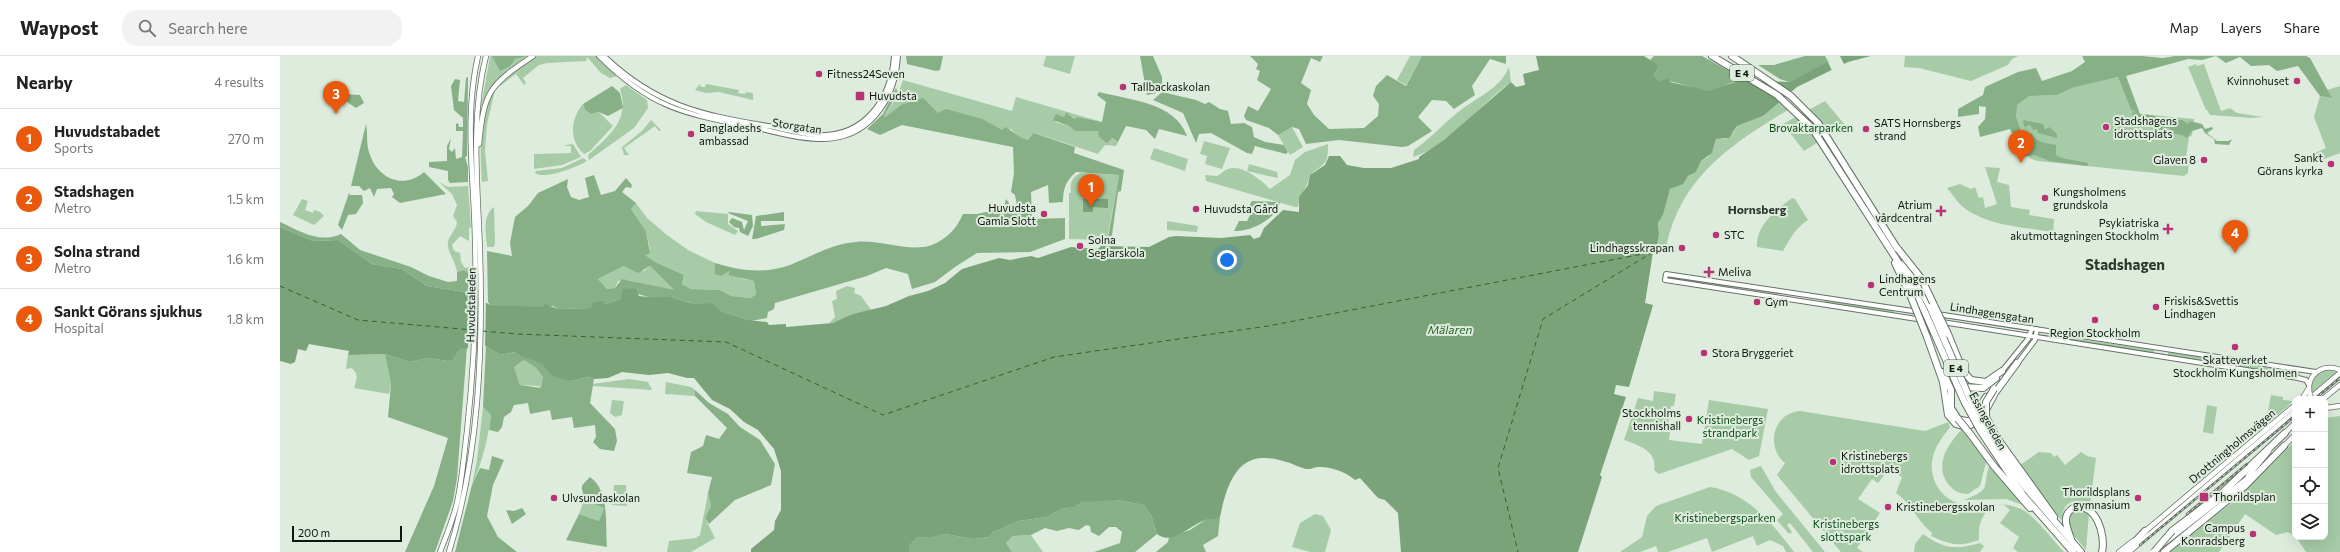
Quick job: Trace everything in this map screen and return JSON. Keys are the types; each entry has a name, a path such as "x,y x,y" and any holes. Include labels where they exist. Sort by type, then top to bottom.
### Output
{"highway":[{"name":"E 4","path":"1712,56 1772,91 1807,122 1822,141 1886,243"},
{"name":"E 4","path":"1732,56 1783,89 1807,110 1826,134 1898,249"},
{"path":"1886,243 1936,360 1950,386 1952,394 1951,408 2021,499 2041,516"},
{"name":"Essingeleden","path":"1886,243 1918,297 1964,401 1982,429 2006,472 2041,516 2078,551"},
{"path":"1898,249 1910,263 1929,293 1965,374 1974,381 1990,385"},
{"name":"Essingeleden","path":"1898,249 1927,300 1982,429 2026,488 2073,543 2078,551"},
{"path":"1936,360 1943,382 1946,411 1953,422 1960,425 1971,426 1979,422 1985,414 1995,393 2017,363"},
{"path":"1952,394 1962,386 1984,388 1990,385 2004,372"},
{"path":"1958,419 1966,422 1976,418 1990,385 2004,372"},
{"path":"1990,385 1986,402 1986,417 1995,435 2050,510 2061,529"},
{"path":"2153,552 2172,531 2238,478 2284,433"},
{"path":"2164,552 2245,486 2284,446"},
{"path":"2073,543 2065,518 2073,508 2084,507 2096,518 2101,530 2102,552"},
{"path":"2125,552 2145,532"}],"main road":[{"name":"Huvudstaleden","path":"449,552 465,493 477,413 481,310 470,128 472,94 478,56"},
{"name":"Huvudstaleden","path":"440,552 453,516 459,492 469,411 475,316 478,97 486,56"},
{"path":"476,163 481,123 493,86 506,74 533,56"},
{"path":"2304,396 2316,372 2326,367 2340,370"},
{"path":"2312,396 2340,373"},
{"path":"2327,396 2340,385"},
{"path":"2309,386 2310,396"},
{"path":"2328,408 2340,406"},
{"name":"Drottningholmsvägen","path":"2119,552 2145,532 2292,408"},
{"name":"Drottningholmsvägen","path":"2129,552 2292,414"},
{"path":"2237,487 2292,426"},
{"path":"2153,552 2237,487 2292,437"},
{"name":"Drottningholmsvägen","path":"2181,501 2224,471"}],"street":[{"name":"Storgatan","path":"599,56 646,95 686,114 817,139 861,129 877,115 892,89 898,56"},
{"name":"Storgatan","path":"604,56 640,86 677,106 705,114 817,135 838,135 864,122 879,106 888,87 894,56"},
{"name":"Lindhagensgatan","path":"2309,386 2306,380 2300,378 1992,329 1665,280 1666,274 1896,310 1994,322 2316,372"},
{"path":"1992,329 1994,322"},
{"path":"2004,372 2030,336 2032,328"},
{"path":"2004,372 2017,363 2036,337 2037,329"},
{"path":"2162,356 2163,349"}],"green space":[{"path":"490,56 529,56 500,77 490,90 481,107"},
{"path":"537,56 596,56 617,76 610,78 601,73 587,57 586,61 547,63 539,65 523,78 526,83 524,85 516,74 495,90 487,124 485,151 488,181 482,182 481,145 483,118 486,106 497,86 506,77"},
{"path":"1046,56 1075,56 1070,74 1043,66"},
{"path":"1410,56 1422,56 1406,85 1397,80"},
{"path":"1905,56 2018,56 2012,59 2008,65 1971,81 1919,68 1904,67"},
{"path":"2196,64 2197,66 2204,64 2221,111 2230,108 2237,113 2263,117 2251,118 2210,115 2206,110 2188,67"},
{"path":"1509,67 1511,82 1440,144 1427,152 1413,157 1414,150 1458,112 1499,82"},
{"name":"Stadshagens idrottsplats","path":"2118,77 2131,110 2140,114 2194,119 2192,135 2189,137 2186,158 2189,160 2188,173 2184,176 2038,161 2029,158 2016,116 2016,105 2029,96 2057,95 2072,88"},
{"path":"903,80 1012,111 1016,97 1102,122 1077,117 1074,119 1066,112 1064,117 1055,122 1069,126 1075,131 1098,131 1118,142 1116,146 1105,145 1098,154 1035,133 1029,140 1020,139 1011,129 1003,131 901,105 885,117 884,116 897,97"},
{"path":"700,84 701,87 705,87 706,84 739,90 738,93 753,93 753,100 719,92 706,93 695,90"},
{"path":"626,85 647,100 648,108 634,128 589,160 588,155 604,141 616,126 620,118 622,100 620,89"},
{"path":"2340,86 2340,153 2316,162 2313,154 2326,148 2314,117 2320,96 2331,98 2327,90"},
{"name":"Brovaktarparken","path":"1825,101 1845,125 1804,151 1783,124"},
{"path":"1778,102 1788,110 1747,136 1711,165 1696,182 1683,201 1673,222 1666,247 1657,246 1659,230 1658,223 1663,215 1670,189 1679,185 1688,176 1696,172 1701,161 1708,157 1713,150 1716,139 1726,139 1734,132 1737,126 1763,116"},
{"path":"583,104 585,110 591,114 599,112 613,126 590,151 584,154 575,142 573,136 574,122"},
{"path":"651,120 661,130 659,131 655,126 624,148 629,155 624,155 622,147 642,131"},
{"path":"1292,127 1303,147 1290,155 1278,135"},
{"path":"1204,141 1230,148 1222,169 1205,164 1207,156 1200,154"},
{"path":"573,144 581,157 562,165 534,169 534,154 571,153 571,146 565,146"},
{"path":"1328,144 1325,163 1310,175 1300,198 1298,207 1206,181 1205,175 1217,176 1225,170 1233,168 1251,174 1262,181 1270,189 1290,175 1295,160 1305,152"},
{"path":"1154,148 1188,159 1185,171 1150,159"},
{"path":"583,158 587,161 561,172 546,175 535,173 536,171 562,168"},
{"path":"1249,164 1277,172 1278,178 1247,171"},
{"path":"1985,167 2000,168 1997,182 2009,185 2011,207 2030,210 2029,215 2054,219 2053,232 1994,222 1963,207 1947,188 1960,184 1971,189 1975,187 1979,198 1983,197 1985,208 1997,204"},
{"path":"1081,173 1119,175 1107,240 1069,239 1069,193 1071,193 1071,183 1073,178"},
{"path":"439,182 448,187 468,186 471,227 469,228 469,241 460,236 452,245 454,251 460,253 461,262 465,268 470,267 470,275 464,270 457,272 448,249 449,240 457,222 453,216 457,205 452,194"},
{"path":"1792,198 1795,199 1808,220 1796,230 1783,251 1757,247 1757,239 1763,225 1780,207"},
{"path":"302,199 308,201 305,210 313,213 314,210 320,212 324,216 314,225 293,215"},
{"path":"636,203 647,218 688,250 715,263 715,267 725,272 729,271 743,279 754,281 756,294 751,298 731,296 720,290 691,289 682,284 684,275 655,262 645,255 650,249 646,231 631,209"},
{"path":"494,207 495,243 494,247 487,247 486,220 490,210"},
{"path":"696,211 728,214 728,224 738,231 735,235 706,222 695,214"},
{"path":"1167,221 1198,226 1197,232 1167,230"},
{"path":"624,266 644,271 650,266 675,291 628,280 618,281 615,288 607,289 598,279"},
{"path":"847,286 855,288 854,293 861,296 872,311 853,314 838,322 828,324 835,317 832,301 837,299 836,291"},
{"path":"1825,300 1894,311 1894,314 1824,303"},
{"path":"2049,335 2154,350 2154,353 2048,337"},
{"path":"2168,352 2230,361 2230,365 2168,355"},
{"path":"385,354 391,384 389,394 354,388 356,374 351,368 346,369 348,355"},
{"path":"524,360 536,368 543,377 541,388 538,386 520,385 514,367"},
{"path":"2233,362 2300,373 2299,376 2232,365"},
{"path":"2327,370 2338,372 2312,393 2312,385 2315,378 2323,371"},
{"path":"629,379 648,382 652,390 592,386 592,384"},
{"path":"666,382 691,387 695,390 695,396 665,394"},
{"name":"Kristinebergs strandpark","path":"1654,391 1676,394 1674,406 1671,406 1667,430 1670,432 1669,440 1702,444 1709,400 1768,409 1759,456 1749,460 1732,449 1659,474 1654,470 1653,458 1650,453 1635,444 1624,440 1638,398 1653,401"},
{"path":"2271,395 2283,397 2283,400 2292,401 2274,418 2268,411"},
{"path":"612,400 624,401 622,415 615,417 610,413"},
{"path":"2207,405 2217,407 2213,434 2203,432"},
{"path":"483,407 491,415 490,424 482,460 472,485 477,460"},
{"name":"Kristinebergs slottspark","path":"1800,411 1925,431 1948,422 1950,427 1939,443 1932,461 1934,478 1937,486 1942,492 1955,502 1970,505 1995,504 1987,511 1982,519 1979,529 1979,540 1965,544 1955,544 1931,536 1932,533 1927,529 1906,502 1896,493 1902,477 1889,469 1878,483 1872,479 1858,499 1880,513 1857,548 1863,552 1841,552 1777,475 1785,463 1775,448 1775,432 1778,424 1783,418 1791,413"},
{"path":"2340,416 2340,552 2306,552 2298,540 2328,540 2328,418"},
{"path":"1963,428 1987,459 1980,486 1968,494 1960,493 1951,487 1944,477 1942,470 1944,455 1952,441"},
{"path":"2292,444 2292,534 2288,532 2276,535 2245,514 2219,552 2168,552 2234,501"},
{"path":"2039,452 2051,453 2054,457 2057,455 2065,465 2081,452 2087,456 2096,458 2090,505 2076,501 2069,503 2064,509 2061,520 2020,465"},
{"path":"1990,463 2023,505 2006,499 1964,500 1983,490"},
{"path":"1761,466 1776,492 1825,552 1813,552 1790,523 1787,525 1792,532 1789,534 1777,520 1783,514 1751,477 1750,470"},
{"path":"614,485 626,485 627,506 612,505"},
{"name":"Kristinebergsparken","path":"1710,487 1724,490 1736,496 1758,511 1777,530 1794,552 1786,552 1783,546 1770,540 1757,546 1753,536 1712,552 1707,538 1668,552 1658,552 1656,546 1640,552 1620,552 1642,537 1647,516 1656,506"},
{"path":"708,493 711,506 705,518 715,538 691,552 667,552 669,541 696,538 700,535"},
{"path":"584,500 604,508 599,521 579,514"},
{"path":"1997,504 2014,506 2026,512 2064,552 2018,552 2013,548 2019,537 2000,523 2010,510 2004,505"},
{"path":"2081,508 2089,514 2086,550 2071,532 2068,518 2072,511"},
{"path":"1315,514 1323,516 1331,530 1325,552 1310,552 1292,547 1300,523"},
{"path":"1923,534 1937,543 1950,547 1964,547 1980,543 1984,546 1980,552 1914,552 1915,544"},
{"path":"1031,535 1043,552 1012,552 1006,543 1013,536"}],"shaded area":[{"path":"492,56 526,56 515,59 510,66 500,71"},
{"path":"906,56 943,56 940,70 936,71 907,64"},
{"path":"1140,56 1153,56 1162,77 1162,85 1156,93 1147,95"},
{"path":"1250,56 1323,56 1320,62 1311,58 1301,83 1311,90 1307,104 1314,115 1329,129 1364,128 1378,116 1379,104 1373,96 1376,86 1387,75 1406,86 1422,56 1506,56 1506,64 1490,59 1472,86 1475,95 1454,109 1446,101 1432,100 1418,117 1432,131 1408,146 1402,147 1339,140 1306,144 1299,129 1292,127 1278,135 1269,128 1246,120 1244,116 1248,106 1258,111 1271,89 1257,80 1260,71 1256,69 1258,64"},
{"path":"1654,56 1702,56 1747,81 1742,80 1732,82 1718,89 1708,91 1677,83 1659,81 1654,75 1659,66 1649,61"},
{"path":"1805,56 1825,56 1829,63 1789,82 1780,79 1758,65 1774,65"},
{"path":"2082,56 2142,56 2163,58 2175,56 2216,56 2202,60 2188,59 2126,76 2140,114 2131,110 2118,77 2072,88 2057,95 2029,96 2017,105 2016,116 2023,138 2031,133 2038,141 2056,145 2056,155 2062,158 2088,163 2087,166 2050,161 2034,155 2023,157 2010,129 1980,137 1978,127 1985,119 1986,107 1979,106 1979,114 1958,117 1958,109 1983,95 1985,87 2018,72 2036,68 2042,81 2072,71 2085,62"},
{"path":"2216,56 2306,56 2310,58 2332,98 2320,96 2298,66 2277,71 2269,65 2251,66 2240,57 2226,63"},
{"path":"468,77 467,156 465,157 468,167 468,182 450,183 448,180 448,171 429,167 429,162 447,161 447,146 451,138 449,149 452,152 455,148 456,159 462,157 463,131 456,131 456,124 458,123 459,127 463,127 463,118 454,110 451,86 455,79 460,80 458,101 464,102 466,78"},
{"path":"612,86 620,93 623,108 608,116 599,112 591,114 585,110 583,104"},
{"path":"896,88 898,93 884,116 885,117 901,105 923,98 938,113 946,109 982,119 1002,130 1005,127 1021,138 1028,140 1034,133 1075,147 1074,153 1124,170 1121,191 1118,192 1112,235 1108,238 1119,175 1076,172 1066,185 1063,202 1049,203 1048,185 1031,192 1032,219 1065,218 1065,239 1030,252 977,253 935,282 912,289 908,274 886,268 867,276 775,303 774,309 768,312 767,318 751,321 723,312 711,304 691,303 671,296 653,298 635,293 625,288 620,299 606,304 603,300 593,303 591,308 558,309 553,306 534,308 490,305 488,302 487,251 512,256 510,243 515,217 528,206 538,193 568,179 567,187 571,197 579,200 589,197 585,178 594,175 601,195 615,191 626,178 632,185 631,188 626,187 622,192 636,203 631,209 646,231 650,253 645,255 655,262 684,275 682,284 691,289 720,290 731,296 751,298 756,294 754,281 729,275 729,271 721,276 715,274 715,263 743,270 771,270 790,265 830,248 847,243 875,242 904,247 923,247 937,243 947,236 958,224 963,214 977,214 1001,209 1004,207 1006,199 1009,203 1007,212 1014,213 1018,211 1015,195 1011,192 1014,173 1013,147 902,125 880,135 867,129 883,114","holes":["624,266 638,273 650,266 674,290 622,279 615,288 607,289 598,279"]},
{"path":"1099,92 1137,100 1162,109 1181,125 1187,136 1159,129 1155,139 1146,130 1126,126 1118,142 1112,138 1107,143 1099,137 1098,131 1075,131 1069,126 1053,120 1056,114 1064,117 1066,112 1074,119 1077,117 1102,122 1106,102 1097,95"},
{"path":"1162,92 1196,100 1205,104 1209,102 1220,109 1228,111 1231,124 1244,123 1252,127 1254,137 1265,142 1284,145 1288,152 1286,154 1255,146 1252,154 1247,153 1211,133 1199,134 1196,143 1183,113 1153,100"},
{"path":"344,94 360,95 364,103 356,108 344,100"},
{"path":"2133,112 2155,116 2162,120 2182,120 2188,124 2190,121 2202,124 2205,129 2212,127 2213,129 2207,133 2217,141 2229,141 2232,139 2229,145 2215,144 2214,139 2205,133 2202,128 2192,131 2187,138 2182,135 2171,133 2169,128 2163,129 2163,133 2159,133 2159,127 2137,123 2138,118 2132,115"},
{"path":"2023,120 2043,124 2045,130 2049,127 2057,134 2057,138 2038,133 2037,129 2033,130 2030,125 2024,127"},
{"path":"366,124 369,152 372,161 377,168 384,174 399,181 416,178 424,172 446,194 400,203 392,197 394,194 391,188 377,189 374,197 370,188 364,191 359,186 351,186"},
{"path":"349,193 350,195 362,195 363,203 356,214 348,215 342,230 338,225"},
{"path":"1252,201 1280,202 1274,214 1262,223 1248,229 1234,231 1239,221 1247,221 1250,215 1250,204"},
{"path":"784,212 784,221 761,221 761,226 785,224 784,230 752,239 756,216"},
{"path":"728,213 752,215 753,226 748,236 740,232 739,228 734,227 729,222 732,218 742,222 744,230 748,221"},
{"path":"280,222 317,237 333,237 341,234 360,250 411,267 429,276 448,282 457,281 457,272 464,270 470,275 470,293 427,286 402,269 372,264 338,240 313,241 280,227"},
{"path":"486,346 500,355 516,352 533,358 572,381 588,377 594,379 590,403 615,429 617,441 614,451 600,449 593,442 596,437 595,425 574,428 572,417 552,420 550,410 530,414 528,403 514,405 511,412 504,417 502,427 498,432 489,430 491,415 483,407","holes":["524,360 536,368 543,377 541,388 520,385 514,367"]},
{"path":"467,347 457,478 453,501 435,552 405,552 434,486 448,438 388,417 391,384 385,354 409,362 429,358 448,361 453,360 460,349"},
{"path":"695,390 709,403 728,414 740,427 760,440 775,464 771,485 735,500 709,524 705,518 711,506 708,493 712,477 687,473 691,452 703,446 706,435 719,439 727,428 695,396"},
{"path":"492,456 504,460 493,485 487,516 498,537 517,552 455,552 472,485 480,468 489,470"},
{"path":"590,477 596,483 604,499 607,547 566,540 579,514 599,521 604,508 584,500 582,486"},
{"path":"1117,500 1144,505 1151,515 1157,534 1135,552 1094,552 1120,543 1122,532 1116,527 1109,527 1099,536 1091,532 1090,526 1086,525 1079,530 1069,528 1057,531 1045,528 1031,535 1013,536 1006,543 1012,552 909,552 909,546 918,537 931,538 945,534 974,539 989,537 993,532 1019,521 1047,517 1062,509 1075,507 1082,502"},
{"path":"522,508 526,514 512,524 506,510 514,511"},
{"path":"1220,517 1218,536 1203,545 1206,552 1156,552 1168,542 1169,537 1190,530 1205,520"}],"water":[{"name":"Mälaren","path":"1536,56 1644,56 1659,66 1654,75 1659,81 1669,78 1670,82 1708,91 1741,80 1789,82 1840,56 1871,56 1848,62 1797,87 1763,116 1737,126 1729,138 1716,139 1712,153 1701,161 1696,172 1688,176 1683,184 1670,189 1663,215 1658,223 1659,233 1657,246 1654,246 1645,303 1653,305 1629,387 1616,385 1614,394 1626,397 1600,475 1602,477 1578,552 1401,552 1398,513 1385,500 1378,498 1360,478 1355,480 1343,472 1332,469 1318,467 1307,469 1266,458 1255,459 1246,463 1238,470 1232,478 1228,488 1220,517 1205,520 1169,538 1157,534 1151,515 1144,505 1117,500 1082,502 1075,507 1062,509 1047,517 1019,521 993,532 989,537 974,539 945,534 931,538 918,537 909,546 909,552 751,552 751,549 774,530 775,521 781,510 781,471 774,449 758,430 744,422 730,409 712,400 694,378 687,378 668,373 649,375 622,372 608,378 594,379 588,377 572,381 558,378 549,373 546,368 538,362 515,352 500,355 486,346 460,349 453,360 448,361 429,358 409,362 385,354 348,355 349,351 309,344 306,351 298,349 295,362 291,364 280,361 280,227 313,241 338,240 372,264 402,269 427,286 470,293 490,305 542,307 545,304 558,309 591,308 592,303 603,300 606,304 620,299 624,288 636,289 639,296 671,296 691,303 711,303 723,312 748,320 767,322 769,325 786,324 786,327 833,323 853,314 886,306 909,296 928,291 945,283 962,269 999,258 1010,260 1031,256 1038,258 1071,247 1098,249 1101,246 1149,247 1169,237 1176,236 1221,238 1250,235 1254,239 1260,237 1264,228 1283,210 1299,212 1299,197 1308,185 1310,175 1325,165 1329,156 1340,156 1347,165 1364,168 1391,168 1419,159 1419,157 1444,140 1511,82 1516,87 1525,85 1523,74 1539,70"},
{"path":"1083,199 1108,199 1108,208 1093,207 1093,212 1083,212"}],"pier":[{"path":"1837,56 1840,56 1845,66 1833,73 1828,62"},
{"path":"470,291 486,300 485,348 468,349"}],"ferry route":[{"path":"482,331 517,334 726,342 883,415 1054,357 1268,326 1653,252 1543,319 1498,468 1518,552"},
{"path":"280,286 358,320 473,330"}],"railway":[{"path":"2319,396 2340,378"},
{"path":"2140,545 2292,418"},
{"path":"2187,514 2247,464"}],"place":[{"name":"Fitness24Seven","path":"819,74"},
{"name":"Kvinnohuset","path":"2297,81"},
{"name":"Tallbackaskolan","path":"1123,87"},
{"name":"Huvudsta","path":"860,96"},
{"name":"Solna strand","path":"336,114"},
{"name":"Stadshagens idrottsplats","path":"2106,127"},
{"name":"SATS Hornsbergs strand","path":"1866,129"},
{"name":"Bangladeshs ambassad","path":"691,134"},
{"name":"Glaven 8","path":"2204,160"},
{"name":"Stadshagen","path":"2021,163"},
{"name":"Sankt Görans kyrka","path":"2331,164"},
{"name":"Kungsholmens grundskola","path":"2045,198"},
{"name":"Huvudstabadet","path":"1091,207"},
{"name":"Huvudsta Gård","path":"1196,209"},
{"name":"Atrium vårdcentral","path":"1941,211"},
{"name":"Huvudsta Gamla Slott","path":"1044,214"},
{"name":"Psykiatriska akutmottagningen Stockholm","path":"2168,229"},
{"name":"STC","path":"1716,235"},
{"name":"Solna Seglarskola","path":"1080,246"},
{"name":"Lindhagsskrapan","path":"1682,248"},
{"name":"Sankt Görans sjukhus","path":"2235,253"},
{"name":"Meliva","path":"1709,272"},
{"name":"Lindhagens Centrum","path":"1871,285"},
{"name":"Gym","path":"1757,302"},
{"name":"Friskis&Svettis Lindhagen","path":"2156,307"},
{"name":"Region Stockholm","path":"2095,320"},
{"name":"Skatteverket Stockholm Kungsholmen","path":"2235,347"},
{"name":"Stora Bryggeriet","path":"1704,353"},
{"name":"Stockholms tennishall","path":"1689,419"},
{"name":"Kristinebergs idrottsplats","path":"1833,462"},
{"name":"Thorildsplan","path":"2204,497"},
{"name":"Ulvsundaskolan","path":"554,498"},
{"name":"Thorildsplans gymnasium","path":"2138,498"},
{"name":"Kristinebergsskolan","path":"1888,507"},
{"name":"Campus Konradsberg","path":"2253,534"}],"district":[{"name":"Hornsberg","path":"1757,210"},
{"name":"Stadshagen","path":"2125,265"}]}
